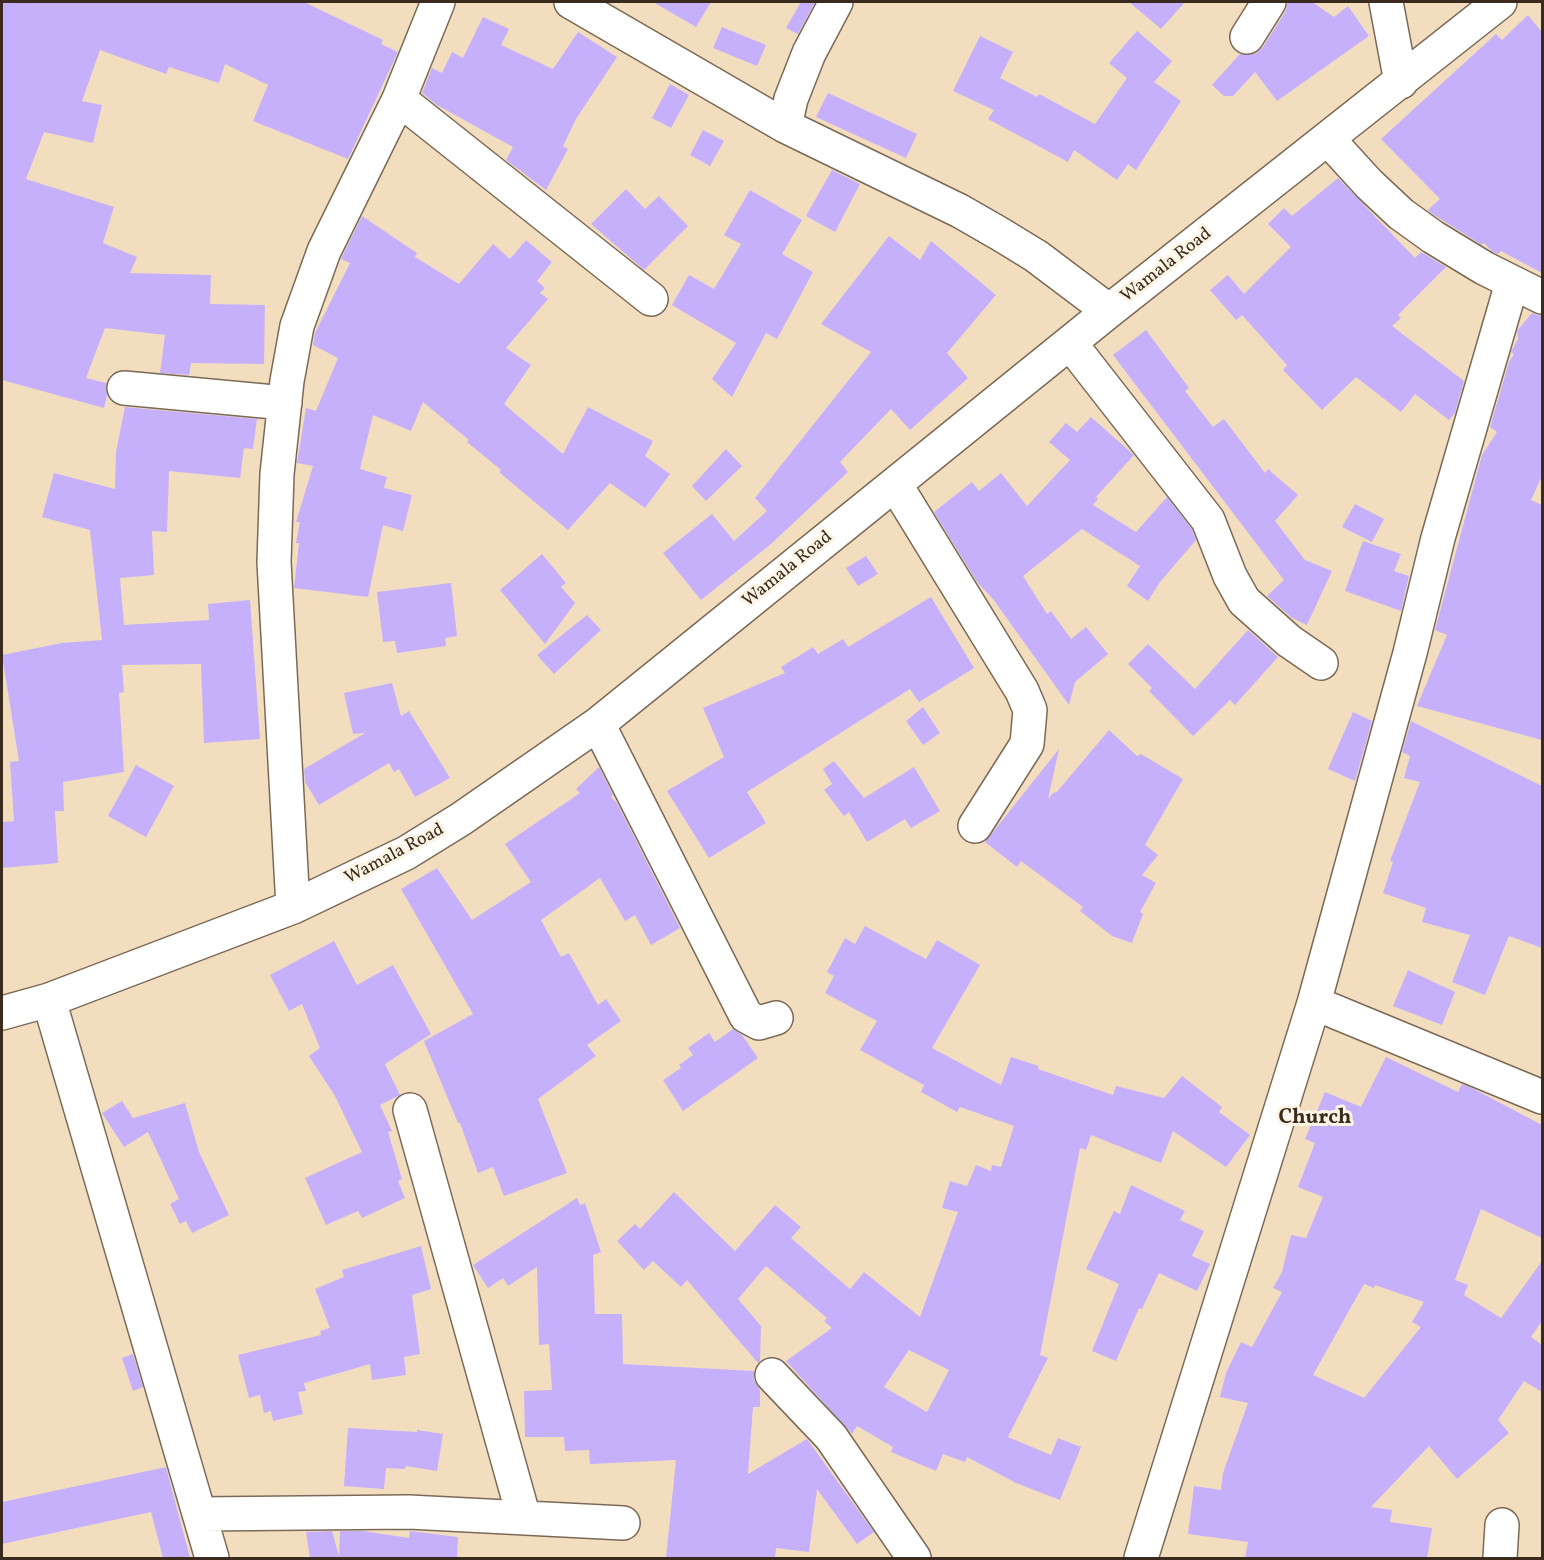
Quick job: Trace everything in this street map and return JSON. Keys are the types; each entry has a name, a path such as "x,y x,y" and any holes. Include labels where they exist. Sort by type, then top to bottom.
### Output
{"street":[{"path":"293,907 274,562 277,474 297,326 324,251 399,99 438,2"},
{"path":"571,2 785,126 990,228 1036,256 1109,311"},
{"path":"785,126 791,99 808,53 836,2"},
{"path":"1246,37 1269,2"},
{"path":"1386,2 1401,82"},
{"name":"Wamala Road","path":"2,1013 49,1000 293,907 406,853 461,819 598,724 1109,311 1500,2"},
{"path":"399,99 651,299"},
{"path":"1328,139 1401,214 1433,237 1512,283 1542,297"},
{"path":"1141,1558 1314,1003 1410,654 1438,538 1512,283"},
{"path":"1070,343 1208,520 1230,576 1244,601 1289,641 1321,663"},
{"path":"124,388 285,403"},
{"path":"895,484 1022,691 1030,710 1031,727 1027,744 975,826"},
{"path":"598,724 746,1016 759,1023 776,1018"},
{"path":"49,1000 212,1558"},
{"path":"1314,1003 1542,1096"},
{"path":"410,1110 524,1518"},
{"path":"772,1375 831,1437 914,1558"},
{"path":"200,1514 409,1512 623,1523"},
{"path":"1500,1558 1502,1524"}],"building":[{"path":"2,2 304,2 383,40 381,44 398,52 348,159 253,121 268,85 225,64 219,83 169,67 166,74 100,50 82,101 102,105 93,143 44,132 26,179 114,207 103,243 137,257 130,273 211,275 210,304 265,305 264,364 191,363 189,375 160,373 165,335 105,328 86,378 106,383 107,396 104,408 2,380"},
{"path":"653,2 711,2 696,27"},
{"path":"801,2 815,2 798,34 786,28"},
{"path":"1129,2 1185,2 1161,29"},
{"path":"1288,2 1312,2 1334,17 1348,6 1369,36 1277,101 1255,72 1233,96 1224,96 1212,85 1240,54 1255,54 1263,47 1285,12"},
{"path":"1528,15 1542,32 1542,273 1501,251 1498,254 1493,252 1484,243 1482,245 1431,213 1428,210 1440,199 1381,139 1496,34 1502,40"},
{"path":"483,17 509,29 501,45 553,69 578,32 617,57 576,119 563,146 568,149 546,190 506,160 513,147 437,105 422,93 432,68 442,73 452,52 463,58"},
{"path":"722,27 766,45 757,66 713,48"},
{"path":"1137,31 1172,61 1154,82 1181,101 1136,170 1128,164 1117,180 1074,150 1068,162 988,119 994,110 953,91 980,36 1013,52 1000,78 1037,97 1039,94 1095,124 1127,78 1109,63"},
{"path":"670,84 689,95 671,128 652,118"},
{"path":"828,93 917,134 906,158 816,117"},
{"path":"703,130 724,141 710,166 690,155"},
{"path":"832,170 860,184 835,232 806,216"},
{"path":"1338,178 1415,258 1421,252 1446,267 1398,315 1401,318 1392,326 1464,381 1455,413 1449,420 1415,394 1401,412 1356,377 1322,410 1283,370 1287,365 1242,315 1236,320 1210,290 1228,275 1244,294 1291,247 1268,224 1284,208 1292,216"},
{"path":"626,189 645,209 659,196 688,226 644,270 591,224"},
{"path":"750,190 802,220 782,254 813,272 777,339 766,333 732,397 712,379 736,343 672,305 689,275 714,289 741,244 724,235"},
{"path":"362,216 417,253 415,257 459,284 493,244 510,259 526,240 552,262 537,281 545,288 540,293 548,299 506,348 531,365 504,404 563,454 588,407 653,441 645,456 670,474 645,508 610,483 568,530 499,472 501,470 467,442 469,440 423,402 411,431 373,415 360,469 387,477 384,488 412,495 403,531 383,525 368,597 294,588 299,543 296,543 300,522 296,522 313,466 297,463 306,408 316,411 338,358 313,345 315,333 350,263 341,259"},
{"path":"889,236 920,260 931,241 996,295 947,353 968,378 910,430 891,409 840,462 848,472 771,544 701,600 663,553 712,514 734,541 767,511 755,498 871,352 821,324"},
{"path":"1532,313 1542,316 1542,476 1531,500 1542,505 1542,740 1417,706 1447,635 1435,630 1482,455 1497,432 1490,427 1509,362 1514,354 1511,352 1518,339 1517,331"},
{"path":"1146,330 1189,388 1185,391 1213,427 1224,419 1265,473 1268,469 1298,495 1275,521 1305,560 1332,571 1307,625 1292,618 1267,596 1284,580 1113,355"},
{"path":"125,407 257,419 253,449 244,448 240,478 169,471 167,532 152,531 154,575 120,578 124,625 209,620 208,604 250,600 260,739 204,743 201,664 122,665 124,692 119,693 124,772 63,782 64,811 55,811 58,863 2,868 2,822 14,821 10,762 19,761 2,655 62,643 102,640 90,530 42,517 54,473 115,489 116,452"},
{"path":"1091,417 1134,455 1096,497 1098,499 1093,505 1136,532 1167,497 1192,529 1196,540 1160,582 1148,601 1127,586 1140,566 1082,529 1023,576 1047,614 1051,611 1071,639 1086,627 1108,654 1075,682 1069,705 993,599 977,582 934,512 972,482 979,491 1001,473 1027,506 1070,460 1049,442 1066,423 1077,432"},
{"path":"726,449 742,466 706,501 692,486"},
{"path":"1355,504 1384,519 1372,542 1342,527"},
{"path":"1363,541 1401,554 1394,571 1409,576 1401,611 1345,591"},
{"path":"542,554 566,583 561,587 575,603 545,644 500,590"},
{"path":"866,556 878,574 858,586 846,568"},
{"path":"451,583 457,636 445,638 446,646 397,653 395,641 383,642 377,592"},
{"path":"931,597 974,668 919,702 910,689 747,792 766,823 709,858 667,791 724,757 703,708 785,673 781,667 813,647 818,654 843,639 848,647"},
{"path":"587,615 601,630 554,674 537,655"},
{"path":"1248,630 1278,657 1235,705 1230,700 1193,736 1149,691 1152,688 1128,664 1148,644 1195,689"},
{"path":"392,683 401,716 409,711 450,778 415,797 399,769 394,772 389,763 319,805 305,782 304,769 365,733 353,734 344,693"},
{"path":"923,707 940,733 923,745 906,721"},
{"path":"1353,712 1372,721 1355,781 1328,769"},
{"path":"1411,721 1542,786 1542,948 1509,936 1485,995 1452,982 1470,935 1422,922 1426,908 1383,893 1393,862 1390,861 1420,782 1404,778 1410,756 1402,752"},
{"path":"1109,730 1137,756 1141,754 1183,779 1145,845 1158,855 1142,875 1156,883 1140,912 1143,914 1132,943 1112,936 1080,911 1083,907 1021,861 1017,867 985,842 1059,749 1048,799 1054,792 1056,793"},
{"path":"834,761 864,798 914,767 940,811 911,828 905,819 867,842 849,812 844,816 824,790 832,784 823,769"},
{"path":"136,765 174,786 146,837 108,816"},
{"path":"599,767 613,795 611,797 617,803 680,928 651,945 635,915 625,921 600,878 541,920 561,957 569,953 598,1005 606,999 621,1021 587,1045 596,1056 538,1099 567,1173 504,1196 493,1167 478,1173 460,1123 458,1123 424,1041 473,1014 401,889 437,868 472,920 531,882 505,844 580,793 576,789"},
{"path":"865,926 926,959 937,940 980,965 932,1048 1001,1085 1011,1057 1039,1066 1038,1069 1113,1095 1116,1086 1164,1098 1182,1076 1222,1107 1219,1112 1250,1135 1226,1167 1173,1131 1161,1163 1091,1135 1086,1150 1080,1148 1040,1355 1048,1358 1008,1437 1051,1455 1058,1438 1081,1447 1060,1500 1016,1483 967,1457 965,1462 943,1454 936,1471 891,1452 893,1447 857,1426 852,1434 786,1361 832,1328 824,1321 827,1318 766,1266 738,1299 761,1326 760,1361 758,1363 687,1280 681,1287 653,1261 644,1270 617,1241 635,1224 640,1229 674,1192 735,1251 775,1205 801,1227 791,1238 850,1289 864,1272 920,1317 958,1212 942,1208 950,1181 967,1186 976,1165 991,1171 992,1165 1001,1167 1014,1126 960,1107 957,1112 921,1092 924,1085 860,1050 877,1021 825,993 834,976 827,972 845,938 855,944","holes":["909,1350 949,1370 927,1412 884,1387"]},
{"path":"334,941 357,985 393,965 431,1034 385,1064 400,1095 380,1105 392,1131 388,1132 402,1179 398,1181 405,1198 362,1218 358,1211 326,1225 305,1178 362,1152 335,1096 309,1056 320,1048 302,1004 289,1011 270,975"},
{"path":"1408,970 1455,992 1442,1025 1393,1006"},
{"path":"733,1029 742,1035 758,1058 683,1111 663,1080 681,1068 679,1065 693,1055 688,1048 709,1033 715,1042"},
{"path":"1386,1057 1458,1092 1462,1084 1472,1088 1542,1125 1542,1238 1481,1209 1455,1280 1468,1285 1464,1295 1501,1318 1542,1261 1542,1321 1531,1337 1542,1345 1542,1392 1524,1381 1498,1420 1509,1433 1457,1479 1429,1446 1371,1507 1392,1510 1390,1522 1432,1528 1427,1558 1245,1558 1248,1542 1188,1534 1194,1486 1221,1490 1223,1473 1248,1403 1220,1397 1226,1373 1241,1342 1252,1347 1282,1292 1273,1288 1282,1272 1291,1235 1306,1238 1323,1197 1298,1187 1315,1143 1305,1139 1325,1092 1361,1107","holes":["1364,1284 1374,1288 1375,1285 1424,1302 1412,1322 1421,1327 1364,1398 1313,1375"]},
{"path":"122,1101 133,1118 185,1103 199,1152 229,1215 192,1233 186,1221 180,1224 170,1204 179,1199 148,1132 124,1147 102,1113"},
{"path":"1131,1185 1185,1211 1180,1220 1204,1231 1192,1256 1210,1264 1197,1291 1159,1273 1142,1309 1139,1308 1116,1361 1092,1351 1119,1284 1086,1269 1114,1211 1120,1214"},
{"path":"577,1198 580,1205 585,1203 601,1252 593,1255 595,1314 622,1314 623,1364 754,1371 754,1380 760,1390 760,1407 753,1407 748,1474 807,1439 874,1532 857,1544 817,1489 809,1552 776,1548 775,1558 666,1558 676,1460 590,1464 589,1450 565,1451 564,1437 525,1437 524,1391 552,1390 549,1344 539,1345 537,1267 508,1286 503,1278 488,1288 473,1265"},
{"path":"421,1246 431,1289 412,1295 420,1354 404,1357 406,1375 372,1380 370,1364 304,1383 306,1391 298,1392 303,1414 273,1421 271,1411 264,1413 260,1395 249,1398 238,1355 321,1335 320,1331 330,1328 315,1289 344,1277 342,1270"},
{"path":"133,1354 143,1387 133,1391 122,1358"},
{"path":"348,1428 417,1432 417,1430 443,1434 437,1471 406,1466 405,1469 386,1468 384,1489 344,1486"},
{"path":"166,1467 190,1558 163,1558 151,1512 2,1544 2,1502"},
{"path":"332,1531 339,1556 340,1531 363,1531 409,1538 410,1531 458,1537 457,1558 310,1558 306,1532"}],"district":[{"name":"Church","path":"1315,1119"}]}
